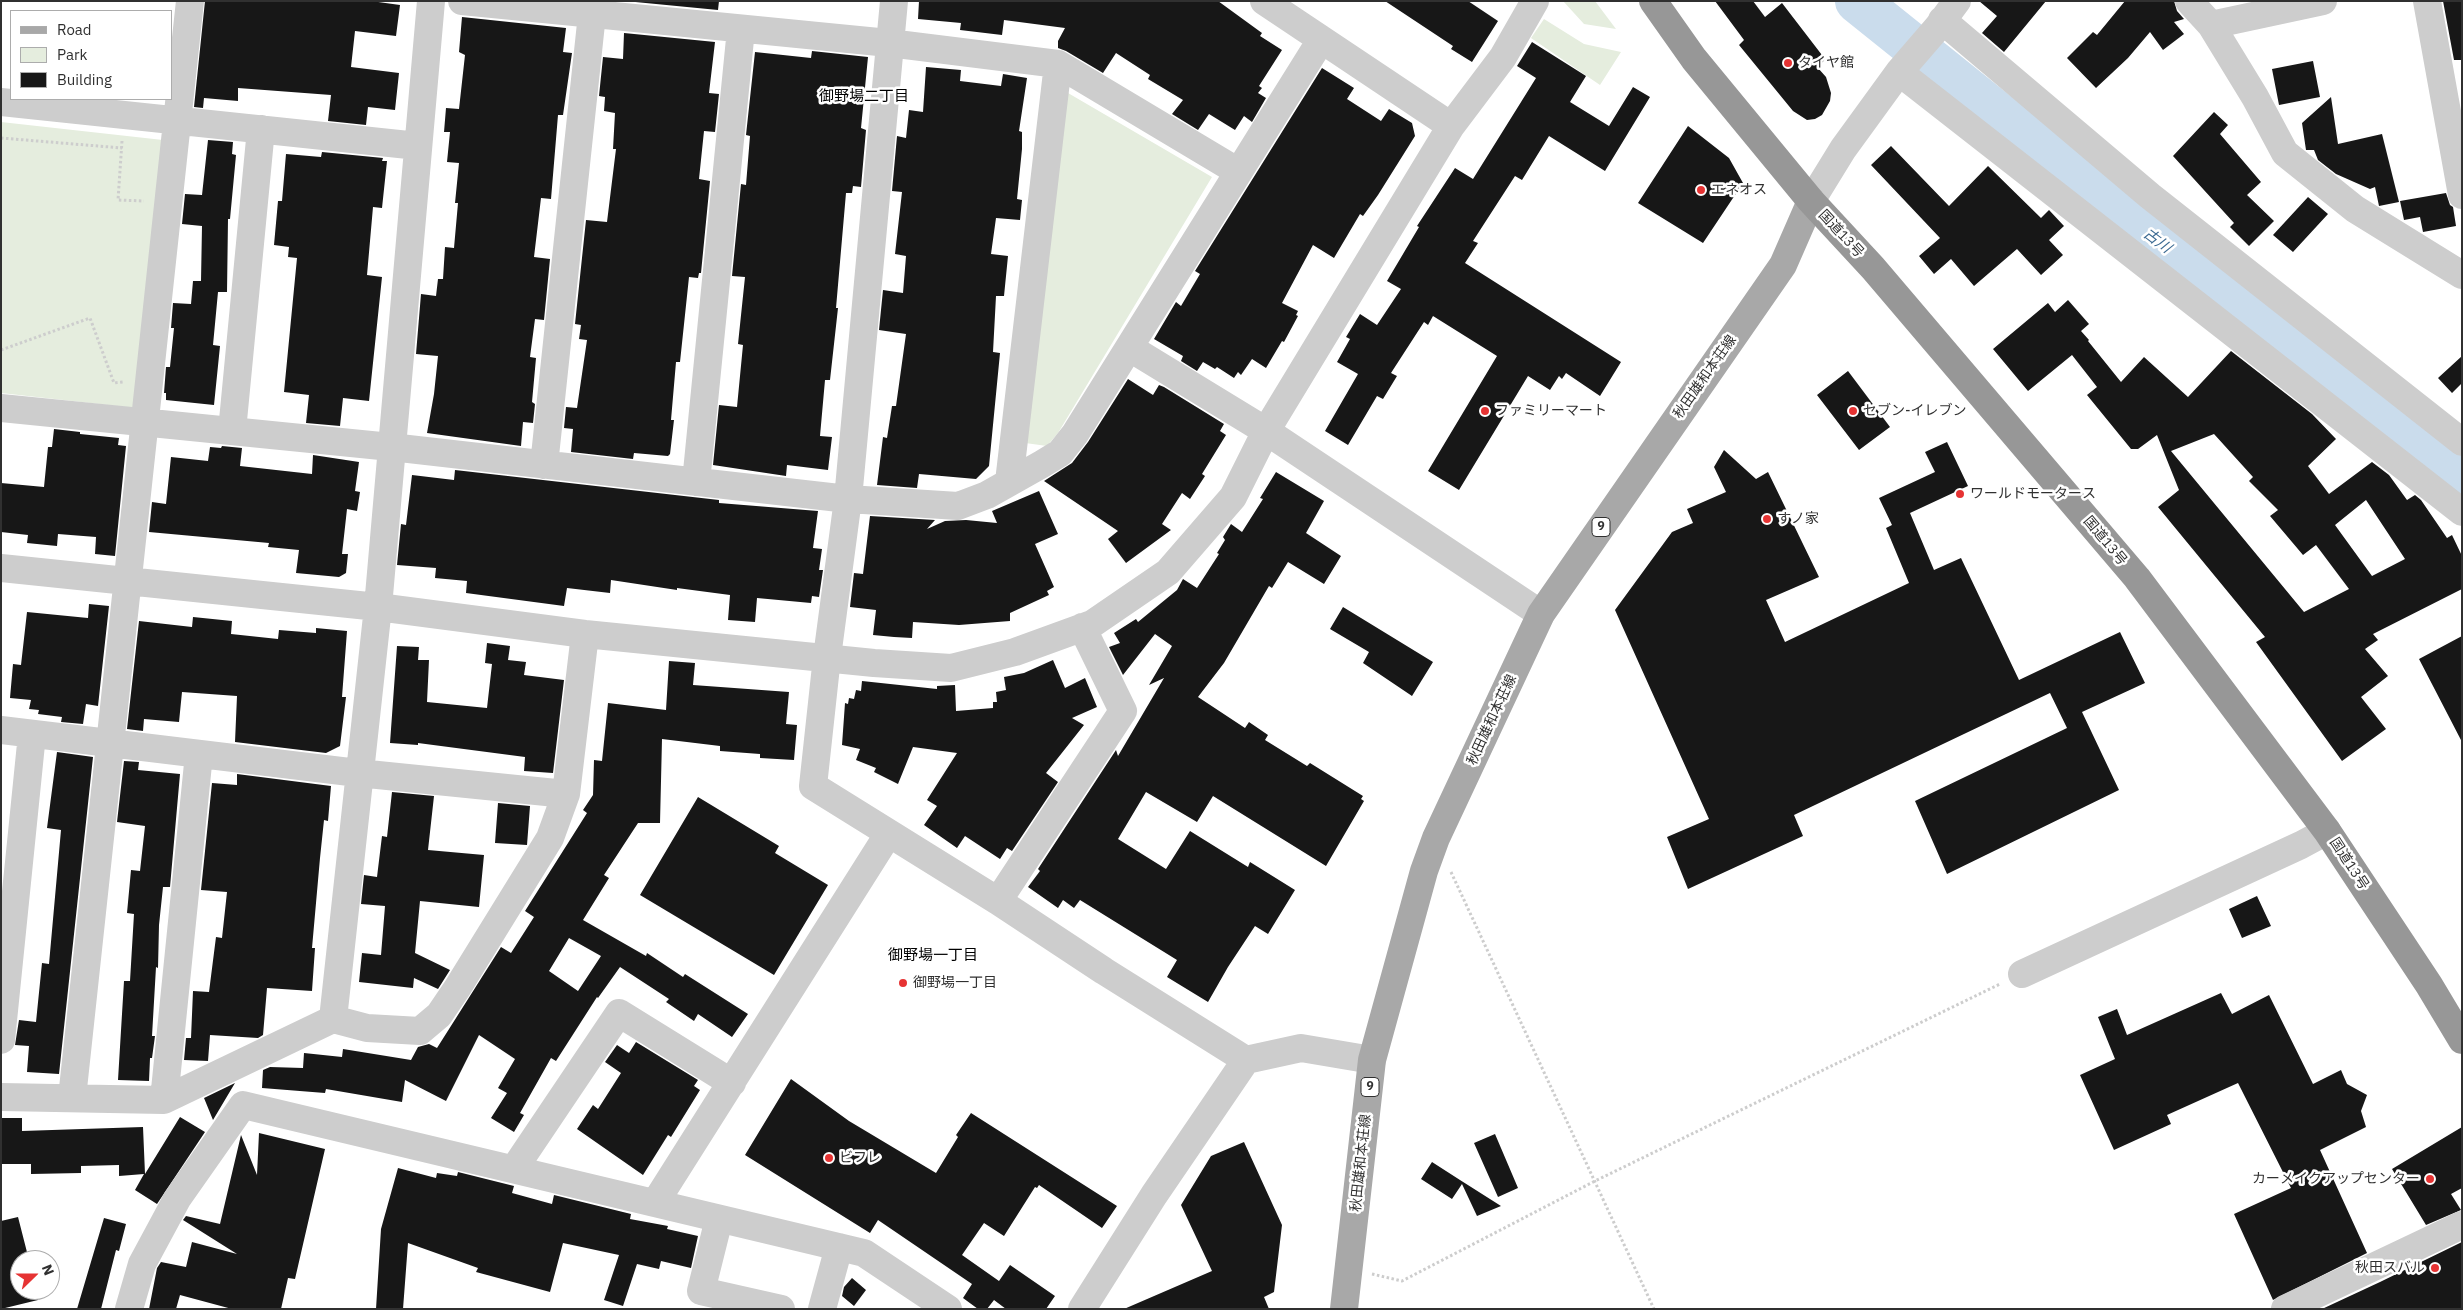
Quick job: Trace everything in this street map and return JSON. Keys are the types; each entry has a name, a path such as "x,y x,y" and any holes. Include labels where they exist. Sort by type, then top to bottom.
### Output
{"highway":[{"name":"国道13号","path":"1653,1 1694,59 1811,201 1873,268 2137,578 2327,831 2429,985 2462,1040"}],"main road":[{"name":"秋田雄和本荘線","path":"1344,1309 1372,1060 1424,871 1436,838 1541,614 1783,265 1811,201"}],"street":[{"path":"72,1098 190,1"},
{"path":"332,1019 378,607 431,1"},
{"path":"462,1 889,43 1058,64 1237,171"},
{"path":"894,1 848,499 827,657 813,786 998,901 1246,1060"},
{"path":"1264,1 1451,126"},
{"path":"1,568 378,607 585,634 874,663 951,668 1015,652 1082,628 1092,624 1168,572 1233,498 1266,431 1451,126 1503,57 1535,1"},
{"path":"2189,1 2210,25 2254,97 2285,153 2355,209 2459,268"},
{"path":"2210,25 2323,1"},
{"path":"2427,1 2462,195"},
{"path":"544,465 592,14"},
{"path":"1811,201 1843,149 1903,68 1945,17 2150,196 2462,442"},
{"path":"696,482 741,29"},
{"path":"1,408 391,448 848,499 958,506 986,495 1060,453 1075,434 1130,348 1237,171 1321,40"},
{"path":"1009,482 1058,64"},
{"path":"1903,68 2462,512"},
{"path":"1,102 418,146"},
{"path":"232,431 261,129"},
{"path":"1130,348 1266,431 1541,614"},
{"path":"998,901 1123,711 1082,628"},
{"path":"1,1097 164,1100 332,1019 367,1028 420,1031 439,1015 550,838 566,794 585,634"},
{"path":"1,730 358,773 566,794"},
{"path":"1,1040 32,734"},
{"path":"164,1100 199,754"},
{"path":"2022,974 2301,845 2327,831"},
{"path":"655,1203 889,833"},
{"path":"514,1169 619,1013 732,1083"},
{"path":"1082,1309 1154,1195 1246,1060 1302,1048 1372,1060"},
{"path":"129,1309 142,1264 177,1199 243,1105 864,1253 948,1309"},
{"path":"720,1219 701,1291 780,1309"},
{"path":"2285,1309 2462,1225"},
{"path":"822,1309 839,1247"}],"path":[{"path":"1,138 122,148 118,200 144,201 143,211"},
{"path":"1,350 90,318 114,383 125,382 126,372"},
{"path":"1436,838 1468,913 1654,1309"},
{"path":"1350,1269 1402,1281 1595,1181 2022,974"}],"green space":[{"path":"1563,1 1595,1 1616,29 1584,24"},
{"path":"1544,19 1584,44 1621,52 1600,85 1531,38"},
{"path":"1068,93 1212,177 1058,433 1047,446 1018,442"},
{"path":"1,122 181,142 153,410 1,393"}],"building":[{"path":"205,1 371,1 400,5 396,36 355,31 351,67 399,73 395,110 368,107 366,125 328,121 331,95 238,88 238,101 204,98 203,108 194,107"},
{"path":"625,1 719,1 718,10"},
{"path":"919,1 1218,1 1262,33 1260,36 1282,50 1259,86 1262,88 1258,93 1266,98 1252,122 1244,116 1235,130 1209,114 1198,130 1172,114 1183,100 1148,79 1150,75 1116,53 1103,73 1058,48 1058,41 1065,28 1004,20 1002,35 960,30 961,23 918,19"},
{"path":"1385,1 1468,1 1498,21 1472,62 1451,49 1453,46"},
{"name":"タイヤ館","path":"1715,1 1753,1 1765,17 1782,3 1825,59 1818,68 1826,77 1831,93 1830,101 1822,115 1815,119 1807,120 1793,111 1739,45 1744,40"},
{"path":"1979,1 2046,1 2004,52 1982,33 1997,16"},
{"path":"2125,1 2174,1 2177,11 2184,19 2174,22 2184,34 2163,50 2150,32 2128,58 2096,88 2067,58 2093,32 2097,35"},
{"path":"2443,1 2462,1 2462,60 2454,60"},
{"path":"462,17 566,28 563,52 572,53 563,115 558,115 551,199 541,198 534,257 550,259 544,320 535,319 530,357 536,358 532,402 535,404 533,423 523,422 521,446 427,433 438,356 416,354 421,294 436,296 438,279 443,279 445,247 454,248 458,203 455,203 459,163 447,162 450,132 444,132 446,108 459,109 465,55 459,52"},
{"path":"624,33 715,42 709,93 719,94 715,132 704,131 699,179 710,181 701,273 699,273 698,278 689,277 680,362 676,362 671,420 674,420 670,454 668,456 634,453 633,459 571,452 573,429 564,428 566,407 577,408 587,340 579,339 581,325 575,324 586,220 607,222 616,149 613,149 615,113 604,111 605,97 599,96 603,57 623,59"},
{"path":"1532,42 1586,76 1570,102 1609,126 1633,87 1650,97 1605,171 1549,136 1522,180 1515,176 1473,241 1478,243 1465,263 1621,362 1600,396 1566,373 1562,379 1559,376 1550,390 1528,376 1459,490 1428,471 1497,356 1433,316 1428,325 1424,322 1391,373 1397,376 1383,399 1377,396 1348,445 1325,431 1358,374 1337,362 1350,339 1346,337 1360,314 1377,325 1401,289 1387,281 1419,227 1417,226 1455,168 1473,179 1536,78 1517,66"},
{"path":"812,51 868,57 861,128 866,130 861,187 853,186 852,193 846,193 836,308 838,308 830,380 825,380 820,436 832,437 828,470 787,465 786,476 713,465 719,405 737,407 743,345 738,344 745,277 732,276 741,184 746,185 750,136 746,135 755,52 811,58"},
{"path":"2313,61 2320,97 2279,105 2272,69"},
{"path":"926,67 961,70 960,81 1001,86 1003,74 1027,78 1019,131 1022,132 1017,199 1022,200 1020,220 996,218 991,254 1008,256 1004,296 996,296 993,352 1000,353 989,466 976,479 919,474 917,488 877,485 883,437 887,438 892,406 896,406 906,334 879,330 883,290 903,293 906,256 895,254 902,192 892,191 897,136 906,138 909,110 923,112"},
{"path":"1322,68 1354,88 1347,99 1381,121 1389,109 1412,123 1415,136 1378,195 1363,216 1360,214 1334,258 1313,245 1282,303 1298,311 1296,315 1298,316 1284,342 1282,341 1266,368 1252,359 1241,375 1238,372 1234,378 1217,367 1215,369 1203,362 1197,371 1181,361 1183,356 1154,339 1176,302 1181,306 1200,274 1195,271"},
{"path":"2331,97 2338,144 2382,134 2399,202 2379,206 2375,187 2370,189 2336,174 2318,160 2314,150 2306,150 2302,123"},
{"path":"2214,112 2228,125 2220,134 2261,182 2247,195 2274,221 2249,246 2230,227 2234,223 2173,156"},
{"path":"1688,126 1729,158 1743,183 1703,243 1638,203"},
{"path":"208,140 233,142 232,154 236,155 230,219 228,219 227,292 218,292 213,345 220,346 214,405 166,400 166,393 164,393 166,367 170,367 174,328 171,328 173,303 191,304 193,281 201,281 202,226 182,224 185,194 202,195"},
{"path":"1891,146 1949,206 1988,166 2041,218 2049,210 2064,226 2049,240 2063,255 2041,275 2017,249 1974,286 1951,259 1934,274 1919,256 1940,238 1871,165"},
{"path":"322,152 383,158 382,161 387,161 382,208 373,207 367,275 382,277 369,401 343,398 340,426 306,423 309,395 284,392 297,258 288,257 289,247 274,245 278,201 282,201 286,154 321,157"},
{"path":"2446,193 2450,205 2453,207 2456,226 2423,232 2420,217 2404,220 2400,201"},
{"path":"2308,197 2328,214 2293,252 2273,235"},
{"path":"2068,300 2089,324 2081,331 2121,382 2144,357 2188,397 2231,351 2312,414 2336,439 2308,466 2329,494 2372,462 2389,475 2407,500 2415,495 2421,500 2447,538 2452,535 2462,556 2462,589 2373,634 2378,640 2365,649 2388,676 2361,697 2386,729 2342,761 2256,642 2265,637 2158,507 2179,490 2157,435 2138,449 2131,449 2087,395 2097,387 2072,355 2028,391 1993,349 2048,303 2055,312","holes":["2214,434 2253,477 2249,481 2278,510 2270,516 2303,555 2316,545 2349,589 2304,612 2171,451","2366,500 2405,559 2372,576 2335,525"]},
{"path":"2462,356 2462,383 2452,393 2438,378"},
{"name":"セブン-イレブン","path":"1848,371 1890,427 1859,450 1817,395"},
{"path":"1128,379 1153,395 1159,385 1164,387 1224,424 1220,431 1226,435 1202,474 1205,476 1190,499 1182,493 1162,524 1171,530 1126,563 1108,539 1118,531 1044,481 1072,463 1088,442"},
{"path":"54,429 119,438 118,445 126,446 115,556 95,554 96,537 58,534 57,546 27,543 28,535 1,532 1,483 44,487 48,447 52,447"},
{"path":"1947,442 1968,486 1910,513 1934,570 1961,558 2019,680 2120,632 2145,683 2082,712 2119,790 1947,874 1915,801 2067,728 2050,693 1794,815 1803,836 1688,889 1667,837 1709,819 1615,610 1672,532 1693,523 1687,509 1726,492 1714,467 1724,450 1756,479 1768,472 1819,577 1766,600 1785,642 1909,583 1886,528 1892,525 1879,498 1935,472 1925,452"},
{"path":"222,446 242,448 240,466 312,474 313,455 359,462 355,491 360,492 357,511 347,509 342,554 348,554 346,573 339,577 296,573 299,550 268,547 269,543 149,532 152,502 166,504 171,457 208,461 210,447 221,448"},
{"path":"455,470 719,500 719,503 818,511 813,548 822,549 819,570 823,570 819,597 812,596 811,603 757,598 755,622 728,620 730,595 677,588 677,590 611,580 610,593 567,588 564,606 466,593 467,581 435,578 436,568 397,565 401,524 406,525 412,475 454,480"},
{"path":"1276,472 1324,501 1306,533 1341,556 1324,584 1288,562 1272,588 1269,586 1224,663 1198,697 1245,728 1249,722 1268,735 1265,740 1307,766 1310,763 1363,796 1361,799 1364,801 1326,866 1213,796 1197,822 1146,792 1118,839 1166,869 1190,831 1248,867 1250,862 1295,890 1268,934 1255,926 1208,1002 1167,977 1177,960 1080,900 1074,908 1063,900 1058,908 1028,887 1116,750 1118,756 1164,678 1149,685 1172,646 1155,634 1123,675 1109,647 1120,643 1114,633 1136,619 1138,622 1177,590 1183,579 1197,588 1219,554 1217,553 1225,540 1223,537 1231,524 1242,532 1263,499 1260,498"},
{"path":"1039,491 1058,534 1035,544 1054,587 1047,591 1049,595 1010,613 1010,621 959,625 913,622 912,638 894,637 873,635 876,610 850,607 854,573 863,574 870,516 935,520 927,529 945,521 966,520 997,523 992,511"},
{"path":"89,604 109,606 98,706 86,704 83,724 61,722 62,717 38,714 39,710 29,709 31,700 10,698 13,664 21,665 27,612 88,618"},
{"path":"1343,607 1433,662 1412,696 1363,663 1369,652 1330,629"},
{"path":"193,617 232,621 231,634 278,639 279,630 316,633 316,628 347,631 342,697 346,697 340,746 326,753 235,742 237,696 182,692 179,722 144,719 143,731 127,729 139,621 192,627"},
{"path":"2462,636 2462,742 2419,659"},
{"path":"487,643 510,646 508,660 526,662 524,675 564,680 553,773 524,771 525,757 418,743 418,745 390,743 397,646 419,647 418,660 429,660 427,702 487,708 492,664 485,663"},
{"path":"1053,660 1065,688 1085,678 1097,707 1072,718 1084,725 1046,773 1058,782 1012,851 1007,848 1000,859 965,836 957,848 924,825 937,806 927,800 957,753 913,747 898,784 874,772 876,768 856,760 860,749 842,745 845,703 848,704 849,698 854,699 856,690 861,691 862,681 937,689 937,686 955,685 956,711 993,708 993,702 997,702 996,692 1006,690 1004,677 1024,673"},
{"path":"669,661 695,663 693,685 789,692 786,724 797,725 794,760 760,758 760,754 720,751 720,746 662,739 660,823 638,823 604,875 609,878 583,920 646,956 647,953 683,977 685,974 748,1014 732,1037 698,1014 694,1021 666,1002 669,999 620,967 597,997 556,1061 551,1058 520,1113 524,1115 514,1132 491,1118 507,1093 498,1088 515,1059 479,1035 446,1101 405,1080 402,1102 326,1089 325,1093 262,1088 263,1070 270,1067 303,1068 304,1053 342,1057 343,1049 411,1060 418,1047 429,1044 437,1048 501,947 511,953 534,917 525,911 587,813 583,810 593,795 594,760 602,761 608,703 666,710","holes":["569,938 601,956 578,991 549,971"]},
{"path":"57,752 93,757 59,1074 27,1072 29,1046 15,1045 19,1020 36,1022 42,963 49,964 61,830 47,828"},
{"path":"124,761 139,762 138,770 180,774 170,887 163,887 159,925 158,968 156,967 152,1036 155,1036 152,1058 150,1058 149,1081 118,1080 124,981 130,981 134,914 127,913 131,870 140,871 145,826 117,822"},
{"path":"237,774 331,786 328,821 324,820 320,858 312,948 315,948 312,991 267,988 263,1035 258,1038 210,1035 208,1061 184,1060 186,1038 191,1038 193,991 209,992 216,937 222,938 227,892 201,890 212,783 237,785"},
{"path":"392,792 434,796 428,850 484,855 479,907 420,901 415,953 450,970 438,989 414,978 413,988 359,982 362,953 381,955 385,906 361,904 364,875 377,877 382,836 387,837"},
{"path":"698,797 779,846 775,853 828,885 774,975 640,895"},
{"path":"498,803 530,806 527,845 495,843"},
{"path":"2257,896 2271,926 2242,938 2229,909"},
{"path":"2221,993 2232,1014 2269,995 2313,1084 2341,1070 2347,1084 2367,1095 2361,1111 2366,1127 2320,1150 2367,1253 2273,1300 2234,1214 2291,1188 2238,1083 2167,1115 2171,1124 2114,1150 2080,1075 2115,1059 2098,1017 2117,1009 2127,1035"},
{"path":"636,1042 698,1080 694,1086 700,1090 671,1137 668,1135 643,1175 577,1129 593,1105 598,1109 621,1073 605,1062 617,1045 629,1053"},
{"path":"791,1079 849,1121 936,1173 958,1137 956,1135 971,1113 1117,1206 1102,1228 1039,1185 1037,1188 1035,1187 1004,1236 984,1223 962,1255 999,1281 1010,1265 1055,1296 1046,1309 1006,1309 994,1300 987,1309 978,1309 963,1298 972,1284 878,1220 870,1233 745,1155"},
{"path":"235,1083 213,1120 204,1098"},
{"path":"180,1117 205,1132 157,1204 135,1190 144,1174 119,1176 119,1165 81,1166 81,1173 31,1174 31,1164 1,1164 1,1118 22,1118 22,1131 143,1127 145,1174"},
{"name":"カーメイクアップセンター","path":"2462,1127 2462,1188 2451,1194 2461,1210 2426,1225 2392,1169"},
{"path":"259,1133 325,1149 295,1279 288,1278 281,1309 232,1309 180,1295 176,1309 149,1309 157,1268 161,1262 186,1267 192,1242 237,1254 183,1220 186,1216 220,1224 241,1135 257,1175"},
{"path":"1495,1134 1518,1188 1498,1197 1474,1143"},
{"path":"1244,1142 1282,1225 1274,1292 1264,1297 1269,1309 1124,1309 1212,1271 1181,1205 1211,1156"},
{"path":"1432,1162 1501,1206 1477,1216 1462,1184 1452,1199 1421,1179"},
{"path":"398,1168 436,1178 437,1173 457,1176 458,1172 514,1186 512,1193 552,1204 554,1195 631,1214 630,1219 668,1226 667,1229 698,1236 691,1268 661,1261 659,1269 637,1264 623,1306 604,1300 619,1255 563,1243 550,1292 476,1272 478,1268 408,1243 403,1309 376,1309 381,1229"},
{"path":"18,1217 26,1250 10,1250 10,1300 38,1300 1,1309 1,1221"},
{"path":"104,1218 126,1224 119,1251 116,1250 101,1309 77,1309"},
{"name":"秋田スバル","path":"2462,1242 2462,1309 2322,1309 2380,1282"},
{"path":"852,1278 866,1290 854,1306 842,1296 844,1287"}],"waterway":[{"name":"古川","path":"1857,1 2145,232 2428,445 2462,475"}],"place":[{"name":"タイヤ館","path":"1788,63"},
{"name":"エネオス","path":"1701,190"},
{"name":"ファミリーマート","path":"1485,411"},
{"name":"セブン-イレブン","path":"1853,411"},
{"name":"ワールドモータース","path":"1960,494"},
{"name":"すノ家","path":"1767,519"},
{"name":"御野場一丁目","path":"903,983"},
{"name":"ビフレ","path":"829,1158"},
{"name":"カーメイクアップセンター","path":"2430,1179"},
{"name":"秋田スバル","path":"2435,1268"}],"district":[{"name":"御野場二丁目","path":"864,97"},
{"name":"御野場一丁目","path":"933,956"}]}
